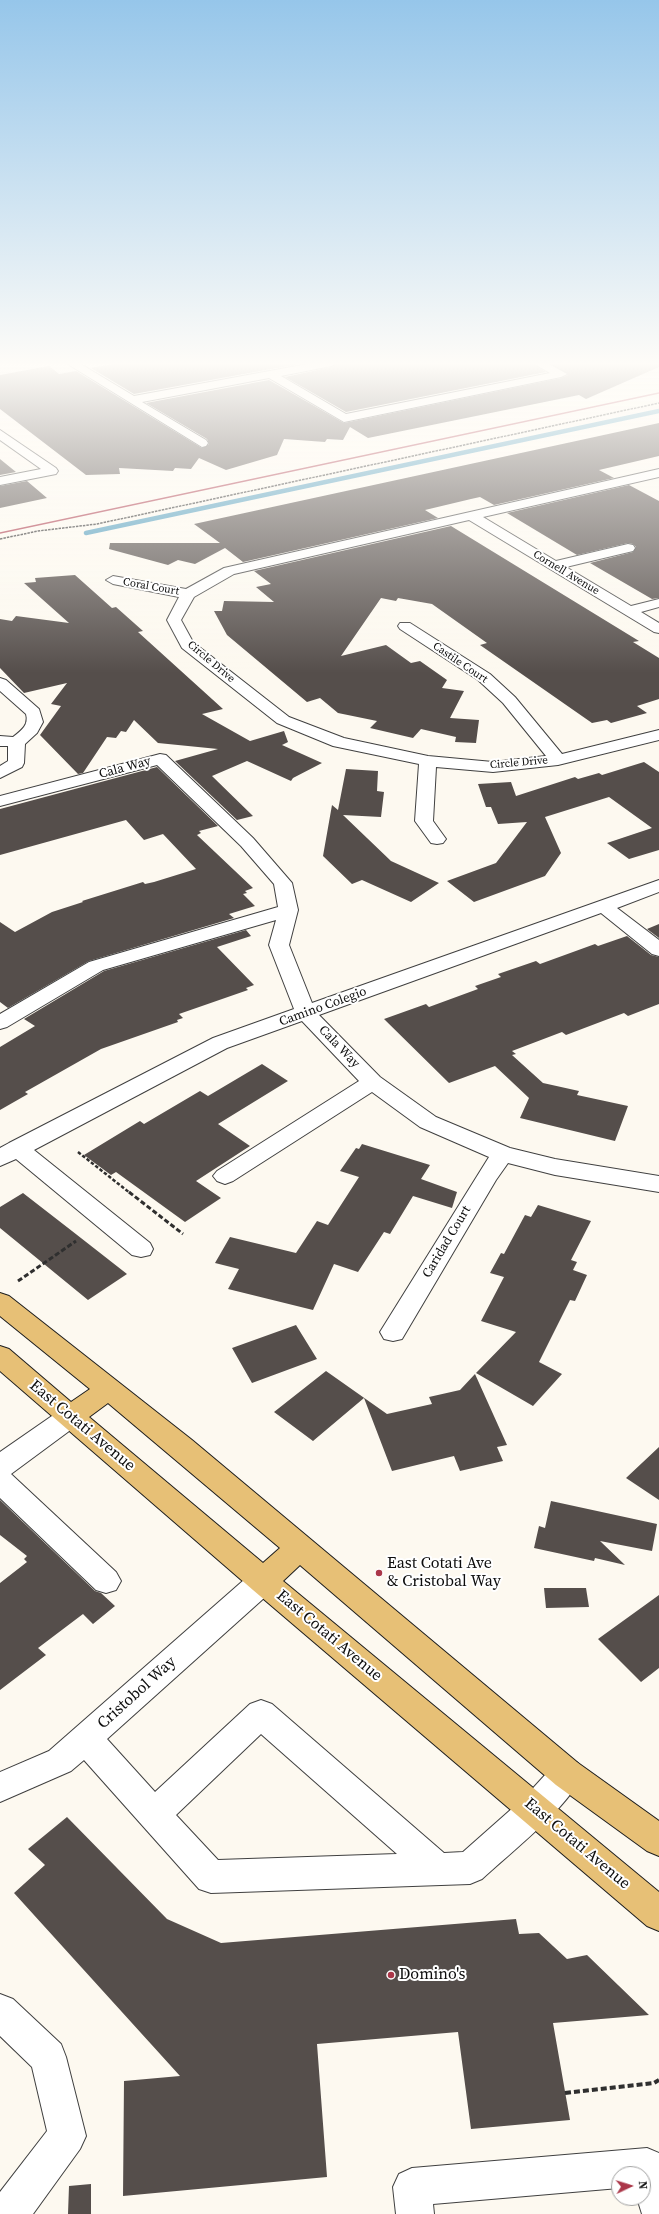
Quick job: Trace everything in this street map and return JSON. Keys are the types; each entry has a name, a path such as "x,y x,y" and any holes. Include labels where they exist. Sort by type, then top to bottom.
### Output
{"main road":[{"path":"0,1302 182,1448 299,1549 419,1647 567,1774 659,1840"},
{"name":"East Cotati Avenue","path":"0,1356 263,1581 659,1914"},
{"path":"71,1416 109,1389"},
{"path":"263,1581 299,1549"}],"street":[{"path":"0,481 52,471 45,466"},
{"path":"188,594 229,571 473,517 659,473"},
{"path":"642,477 659,486"},
{"name":"Cornell Avenue","path":"473,517 659,629"},
{"path":"554,566 628,548"},
{"name":"Coral Court","path":"113,580 188,594"},
{"name":"Circle Drive","path":"188,594 174,620 187,645 283,720 339,742 428,761 493,766 558,760 659,735"},
{"path":"629,611 659,603"},
{"name":"Castile Court","path":"405,626 484,677 509,700 558,760"},
{"path":"0,683 33,712 36,719 34,727 17,742 0,741"},
{"path":"0,774 16,763 17,742"},
{"name":"Cala Way","path":"0,801 160,759 247,842 284,883 288,910 279,945 306,1013 372,1082 428,1122 503,1154 555,1167 659,1184"},
{"path":"428,761 424,822 437,839"},
{"name":"Camino Colegio","path":"9,1153 220,1043 659,886"},
{"path":"603,906 659,950"},
{"path":"0,1023 96,966 288,910"},
{"path":"225,1176 372,1082"},
{"path":"9,1153 141,1249"},
{"name":"Caridad Court","path":"393,1332 487,1176 503,1154"},
{"path":"0,1467 71,1416"},
{"path":"0,1481 106,1581"},
{"name":"Cristobol Way","path":"0,1787 60,1761 263,1581"},
{"path":"154,1814 261,1714 437,1868"},
{"path":"86,1739 211,1877 470,1868 535,1809 567,1774"},
{"path":"0,2012 48,2057 67,2136 12,2210 0,2211"},
{"path":"415,2214 412,2186 647,2167 659,2208"}],"path":[{"path":"0,539 38,531 97,524 365,466"},
{"path":"78,1152 183,1234"},
{"path":"18,1281 76,1241"},
{"path":"565,2093 654,2083 659,2080"}],"building":[{"path":"0,466 9,466 16,472 0,475"},
{"path":"75,466 193,466 191,469 175,468 173,471 119,468 120,474 86,475"},
{"path":"218,466 239,466 226,470"},
{"path":"460,466 615,466 599,470 614,478 494,505 480,497 471,499 425,510 438,518 243,562 225,548 195,564 178,560 168,565 109,549 110,543 220,543 194,524"},
{"path":"27,481 47,498 0,508 0,486"},
{"path":"629,485 659,501 659,598 652,599 590,563 633,552 636,547 633,544 628,543 577,555 507,513"},
{"path":"451,526 639,641 633,642 659,658 659,699 637,706 647,713 611,723 607,720 592,723 480,645 487,643 432,604 398,598 396,601 381,598 341,656 386,645 411,663 420,661 447,680 442,688 464,691 450,718 479,720 476,743 455,742 456,737 421,729 413,738 370,728 377,721 338,713 320,698 307,702 227,635 214,611 222,611 224,601 274,602 256,587 271,584 254,571"},
{"path":"75,575 112,608 116,607 143,631 138,632 223,709 202,714 250,741 284,731 288,742 282,745 322,763 293,778 291,781 247,761 212,776 253,816 237,820 175,761 218,749 158,743 134,720 126,732 121,731 116,738 107,737 83,773 78,774 40,735 61,706 51,704 67,683 24,693 0,668 0,619 12,621 16,616 69,623 24,583 36,582 35,578"},
{"path":"644,762 659,772 659,850 629,859 607,843 652,828 609,797 545,817 561,853 545,876 474,902 447,881 496,863 527,822 498,824 491,807 486,807 478,784 511,782 516,796 575,777 578,779 599,773 602,775"},
{"path":"157,767 218,826 199,831 201,833 197,835 253,888 245,891 247,893 243,894 255,906 229,914 234,918 89,961 8,1008 0,1002 0,922 15,932 52,912 83,902 82,901 143,882 145,884 154,882 196,869 163,834 144,840 126,820 0,855 0,809"},
{"path":"346,769 378,771 377,791 384,792 381,817 343,815 391,861 439,883 411,902 362,880 352,884 323,856 332,805 338,810"},
{"path":"659,924 659,938 647,929"},
{"path":"246,930 251,936 217,947 254,985 246,988 248,990 179,1014 183,1018 177,1020 178,1022 101,1049 25,1092 28,1094 0,1110 0,1047 35,1026 24,1019 104,971"},
{"path":"627,936 651,955 659,957 659,1004 628,1016 624,1013 566,1035 562,1032 512,1051 516,1054 512,1055 543,1083 579,1091 577,1095 628,1106 615,1141 520,1118 529,1098 495,1066 449,1083 384,1019 426,1004 429,1007 478,989 475,986 501,977 498,974 536,961 540,964 595,944 598,946"},
{"path":"262,1064 288,1081 218,1124 250,1146 196,1181 221,1198 185,1222 116,1172 111,1175 84,1155 140,1121 144,1124 200,1091 208,1096"},
{"path":"362,1144 430,1165 421,1179 457,1192 452,1208 413,1196 390,1234 384,1232 358,1272 334,1264 313,1310 228,1289 239,1269 215,1263 230,1237 296,1253 317,1221 328,1225 359,1177 340,1171 356,1148 359,1149"},
{"path":"23,1193 127,1274 88,1300 0,1228 0,1207"},
{"path":"538,1205 591,1221 571,1260 577,1262 573,1270 587,1275 575,1301 570,1300 539,1362 562,1374 533,1406 476,1373 516,1332 481,1321 504,1277 490,1273 501,1253 504,1254 525,1215 531,1217"},
{"path":"296,1325 317,1359 252,1383 232,1348"},
{"path":"326,1371 387,1414 432,1404 429,1397 460,1390 475,1374 507,1445 497,1447 503,1461 460,1471 454,1456 392,1471 364,1398 313,1441 274,1412"},
{"path":"659,1447 659,1500 626,1478"},
{"path":"0,1500 95,1591 101,1593 115,1606 93,1624 83,1614 38,1648 46,1655 0,1690 0,1583 27,1562 24,1559 27,1556 0,1535"},
{"path":"551,1501 657,1524 652,1551 600,1541 625,1565 595,1558 594,1561 534,1548 539,1526 545,1528"},
{"path":"544,1588 586,1588 589,1607 546,1608"},
{"path":"659,1595 659,1668 641,1682 598,1639"},
{"path":"67,1817 167,1919 221,1943 516,1919 519,1934 539,1933 567,1959 587,1955 649,2015 553,2023 570,2120 471,2129 458,2032 317,2044 327,2177 123,2196 124,2081 180,2076 14,1893 45,1865 28,1849"},
{"path":"91,2184 91,2214 68,2214 69,2186"}],"waterway":[{"path":"86,533 399,466"}],"railway":[{"path":"0,533 314,466"}],"place":[{"name":"East Cotati Ave & Cristobal Way","path":"379,1573"},
{"name":"Domino's","path":"391,1975"}]}
